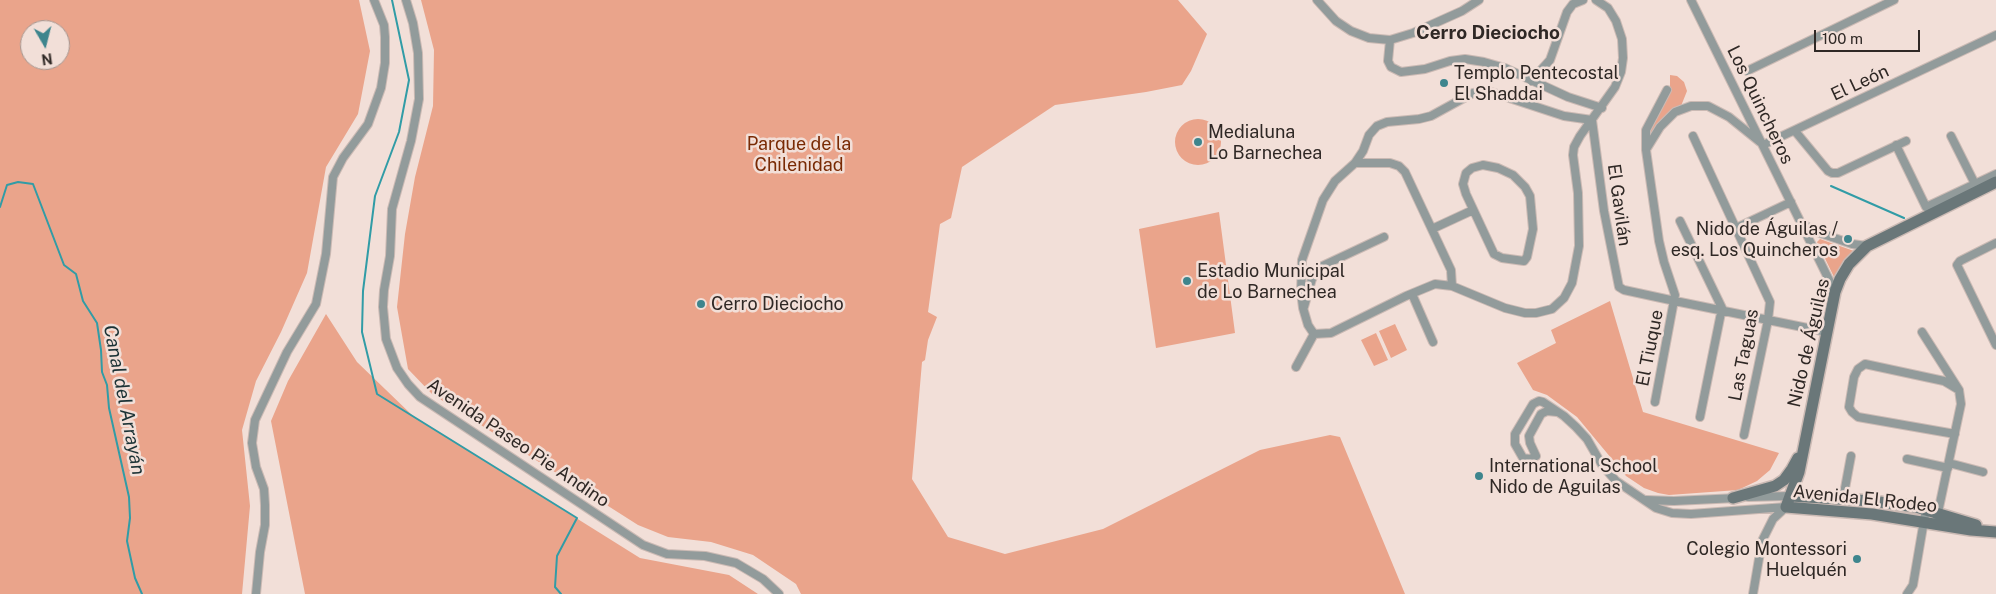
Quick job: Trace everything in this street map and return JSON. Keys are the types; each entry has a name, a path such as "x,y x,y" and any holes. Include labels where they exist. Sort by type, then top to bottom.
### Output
{"street":[{"path":"256,594 265,525 265,505 264,489 256,467 252,443 255,420 282,361 316,304 326,254 333,177 343,158 368,124 381,88 385,63 385,37 384,25 374,0"},
{"name":"Avenida Paseo Pie Andino","path":"406,0 413,23 418,53 419,99 413,135 392,209 390,256 383,307 386,339 392,359 400,373 420,397 643,545 667,554 705,556 736,563 759,576 779,594"},
{"path":"1317,0 1341,25 1356,34 1390,40 1413,33 1479,0"},
{"path":"1326,0 1328,13"},
{"path":"1531,81 1550,60 1567,12 1573,4 1583,0"},
{"path":"1314,334 1331,333 1435,284 1452,286 1505,308 1525,313 1536,313 1552,309 1564,298 1572,284 1579,246 1578,193 1573,151 1580,136 1602,108 1618,80 1624,52 1622,39 1613,16 1605,5 1596,0"},
{"name":"Los Quincheros","path":"1691,0 1835,292"},
{"path":"1747,71 1894,0"},
{"name":"El León","path":"1763,145 1996,35"},
{"path":"1390,40 1388,61 1391,67 1401,72 1465,59 1484,62 1505,68 1568,97 1602,108"},
{"path":"1667,90 1646,130 1646,150 1658,241 1675,292 1675,301 1827,332"},
{"path":"1314,334 1308,325 1300,292 1302,260 1323,200 1335,181 1355,163 1363,152 1368,135 1377,126 1387,122 1431,116 1473,92 1488,91 1564,116 1592,120"},
{"path":"1646,150 1660,127 1675,112 1691,106 1708,106 1728,117 1763,145"},
{"name":"El Gavilán","path":"1592,120 1617,284 1624,290 1675,301"},
{"path":"1794,131 1828,171 1832,173 1838,173 1906,141"},
{"name":"Las Taguas","path":"1692,136 1770,305 1744,435"},
{"path":"1951,136 1975,184"},
{"path":"1896,145 1926,207 1996,174"},
{"path":"1355,163 1390,163 1402,168 1451,270 1452,286"},
{"path":"1492,166 1517,178 1528,192 1533,209 1534,229 1526,260 1520,262 1495,256 1473,210 1463,184 1465,176 1470,169 1492,166"},
{"name":"Nido de Águilas","path":"1789,502 1799,472 1835,292 1848,264 1867,246 1996,182"},
{"path":"1736,228 1791,202"},
{"path":"1432,229 1473,210"},
{"path":"1680,221 1722,310 1700,417"},
{"path":"1802,224 1814,231 1852,244 1867,246"},
{"path":"1303,309 1312,279 1318,268 1384,237"},
{"path":"1996,243 1957,263 1996,345"},
{"path":"1412,294 1434,342"},
{"name":"El Tiuque","path":"1655,402 1675,301"},
{"path":"1907,594 1913,585 1949,465 1961,404 1959,390 1922,332"},
{"path":"1296,367 1314,334"},
{"path":"1955,434 1858,417 1849,407 1854,377 1858,369 1865,364 1873,364 1944,380 1959,390"},
{"name":"Avenida El Rodeo","path":"1557,412 1542,412 1530,433 1530,443 1536,456 1530,459 1523,458 1516,446 1515,438 1517,431 1534,404 1539,401 1543,402 1570,421 1582,433 1602,465 1624,488 1656,508 1672,513 1690,514 1743,510 1789,502 1843,499 1872,500 1926,509 1933,519"},
{"path":"1734,498 1775,486 1784,480 1792,469 1806,440"},
{"path":"1843,499 1851,456"},
{"path":"1907,459 1983,472"},
{"name":"Avenida El Rodeo","path":"1645,500 1674,502 1734,498 1789,502 1872,514 1933,519 1995,532"},
{"path":"1672,513 1671,507 1674,502"},
{"path":"1753,594 1762,541 1773,520 1789,502"},
{"path":"1743,510 1760,512 1773,520"}],"green space":[{"path":"0,0 359,0 370,51 358,114 326,167 307,273 281,332 256,381 242,430 250,506 242,594 0,594"},
{"name":"Parque de la Chilenidad","path":"421,0 1178,0 1207,34 1191,71 1182,85 1055,105 962,167 951,218 940,224 928,312 937,317 928,340 925,360 922,362 912,479 948,537 1005,554 1103,529 1260,450 1330,435 1340,437 1405,594 801,594 796,584 753,555 711,542 668,537 638,525 432,394 408,369 397,307 405,234 415,177 433,106 434,50"},
{"path":"1670,75 1677,76 1684,82 1687,91 1681,106 1674,108 1650,136 1650,130 1670,90"},
{"name":"Medialuna Lo Barnechea","path":"1198,119 1211,123 1217,129 1221,142 1217,155 1211,161 1198,165 1185,161 1179,155 1175,142 1179,129 1185,123"},
{"name":"Estadio Municipal de Lo Barnechea","path":"1219,212 1235,333 1156,348 1139,229"},
{"path":"1820,239 1854,251 1834,277 1817,242"},
{"path":"1610,301 1643,412 1779,453 1770,470 1757,481 1738,490 1669,495 1658,493 1644,488 1626,476 1577,417 1547,395 1533,390 1517,363 1556,343 1551,330"},
{"path":"326,314 357,362 413,416 640,558 729,575 758,594 305,594 271,421 288,381"},
{"path":"1395,324 1407,350 1391,358 1379,331"},
{"path":"1376,333 1388,360 1374,366 1361,340"}],"waterway":[{"path":"392,0 409,80 399,132 375,196 363,291 362,332 377,394 577,518 557,556 555,587 561,594"},
{"name":"Canal del Arrayán","path":"0,207 7,185 18,182 33,184 64,265 76,274 83,301 97,323 102,372 107,385 109,408 129,497 130,518 127,541 135,578 142,594"},
{"path":"1831,186 1904,218"}],"place":[{"name":"Templo Pentecostal El Shaddai","path":"1444,83"},
{"name":"Medialuna Lo Barnechea","path":"1198,142"},
{"name":"Nido de Águilas / esq. Los Quincheros","path":"1848,239"},
{"name":"Estadio Municipal de Lo Barnechea","path":"1187,281"},
{"name":"Cerro Dieciocho","path":"701,304"},
{"name":"International School Nido de Aguilas","path":"1479,476"},
{"name":"Colegio Montessori Huelquén","path":"1857,559"}],"district":[{"name":"Cerro Dieciocho","path":"1488,33"}]}
